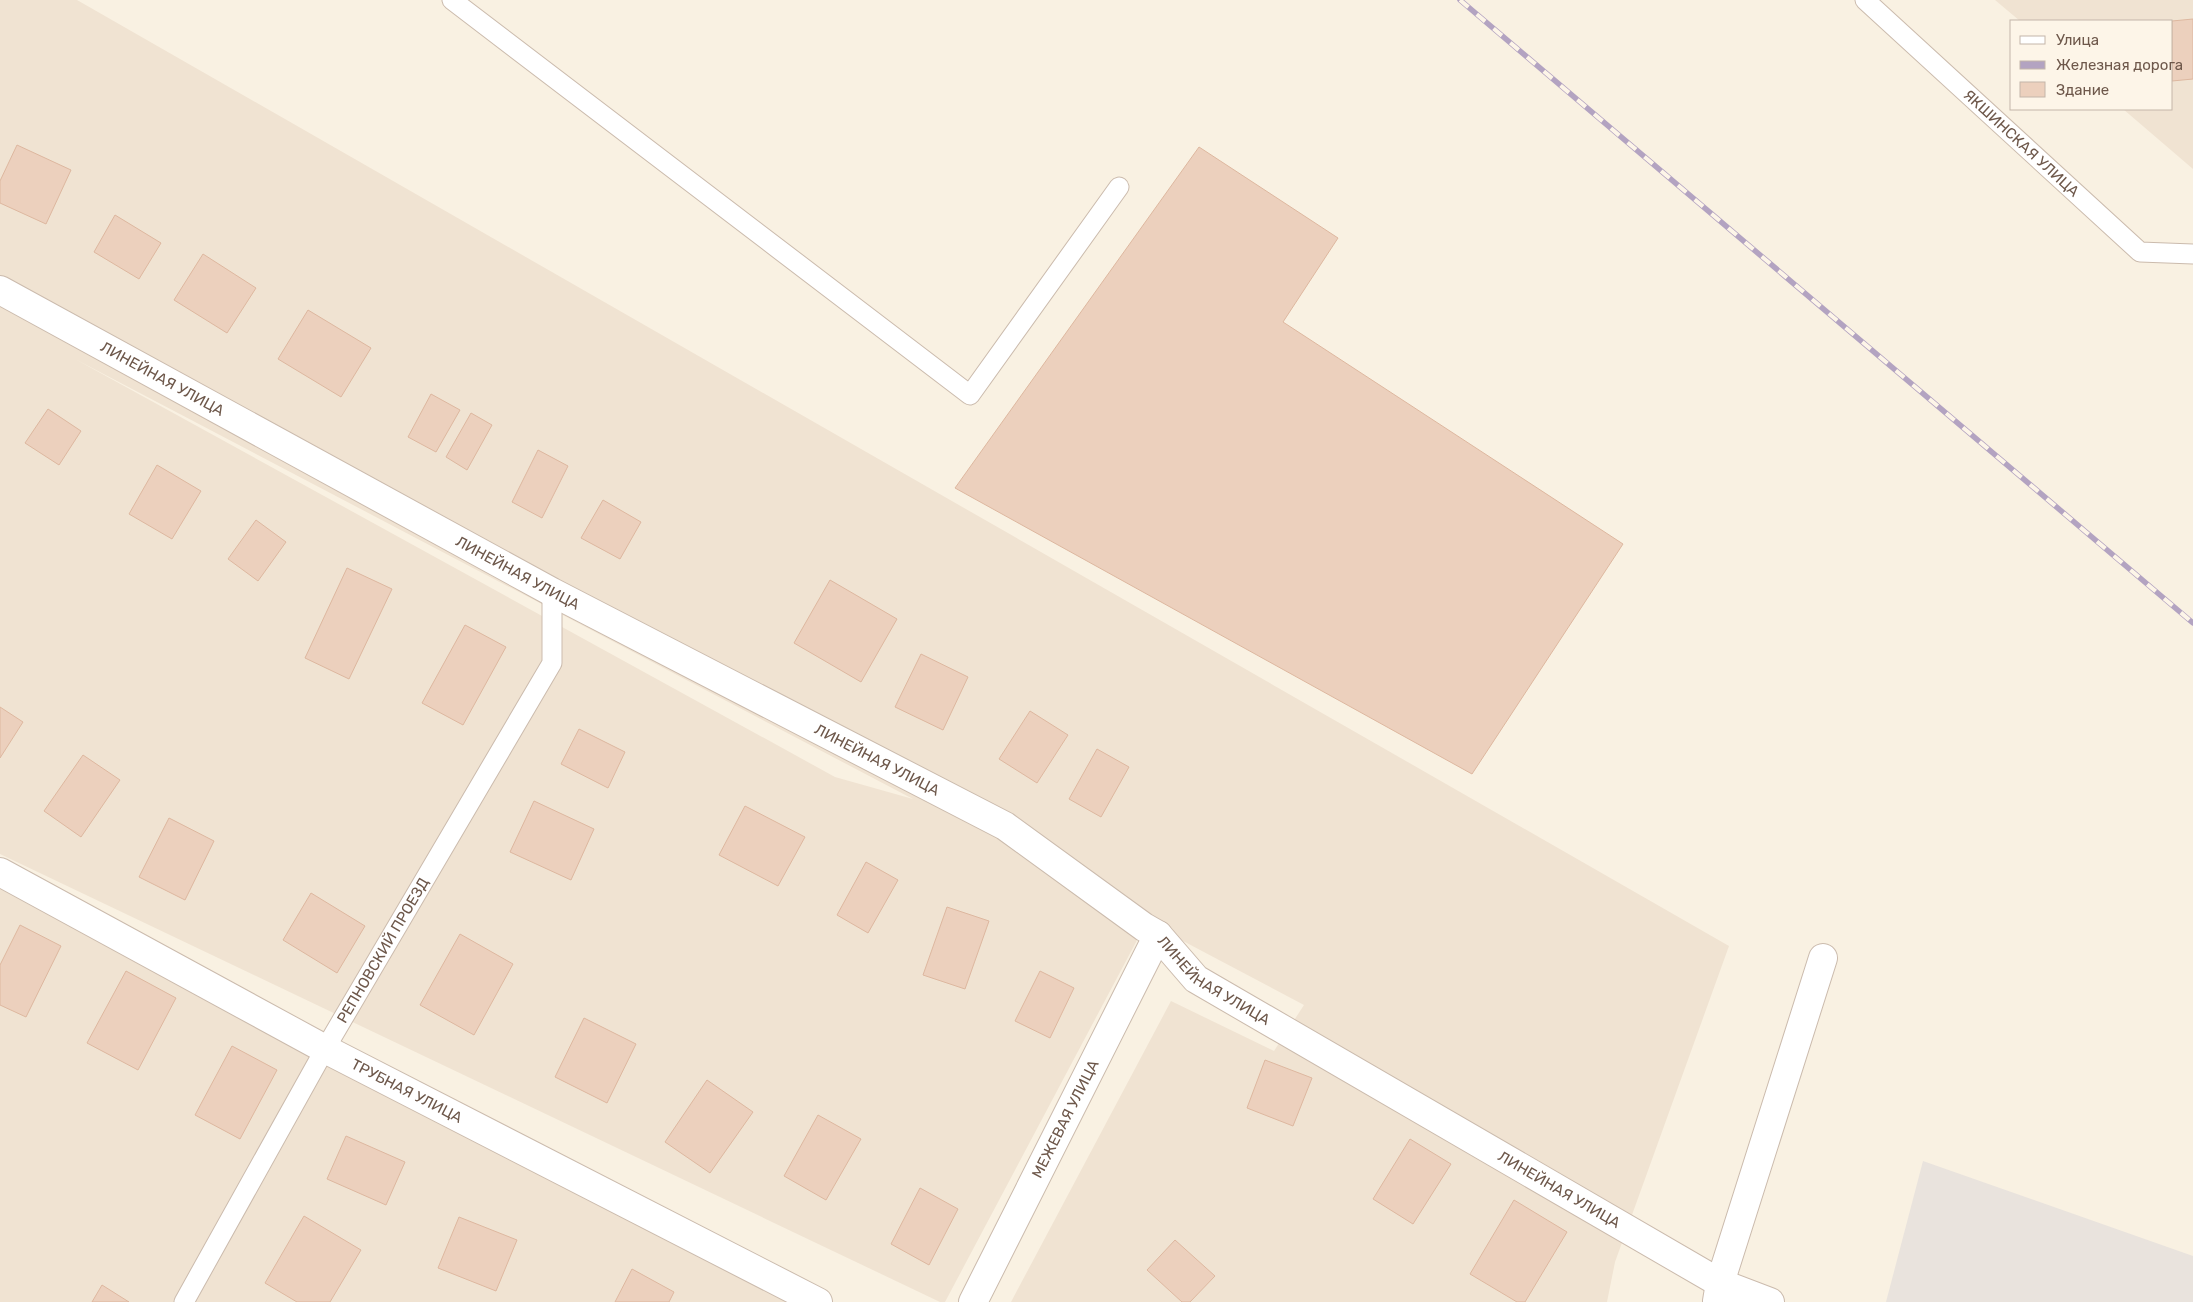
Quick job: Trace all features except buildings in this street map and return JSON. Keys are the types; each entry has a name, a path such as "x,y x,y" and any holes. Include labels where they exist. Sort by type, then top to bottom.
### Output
{"street":[{"name":"ЛИНЕЙНАЯ УЛИЦА","path":"0,290 552,592 1005,826 1144,928 1158,935 1196,979 1718,1292 1770,1302"},
{"name":"ТРУБНАЯ УЛИЦА","path":"0,872 325,1049 818,1302"},
{"name":"МЕЖЕВАЯ УЛИЦА","path":"973,1302 1158,935"},
{"path":"1718,1292 1823,958"}],"lane":[{"path":"452,0 970,396 1119,187"},
{"name":"ЯКШИНСКАЯ УЛИЦА","path":"1865,0 2140,252 2193,254"},
{"name":"РЕПНОВСКИЙ ПРОЕЗД","path":"184,1302 325,1049 552,663 552,592"}],"shaded area":[{"path":"0,0 77,0 1729,946 1615,1262 1607,1302 1011,1302 1171,1001 1274,1051 1304,1005 1113,904 1144,927 945,1302 940,1302 0,854","holes":["75,359 913,799 835,777"]},
{"path":"1995,0 2193,0 2193,169 2124,110 2173,110 2173,20 2019,20"},
{"path":"0,871 807,1302 0,1302"},
{"path":"1923,1161 2193,1256 2193,1302 1886,1302"}],"railway":[{"path":"1460,0 2193,623"}]}
